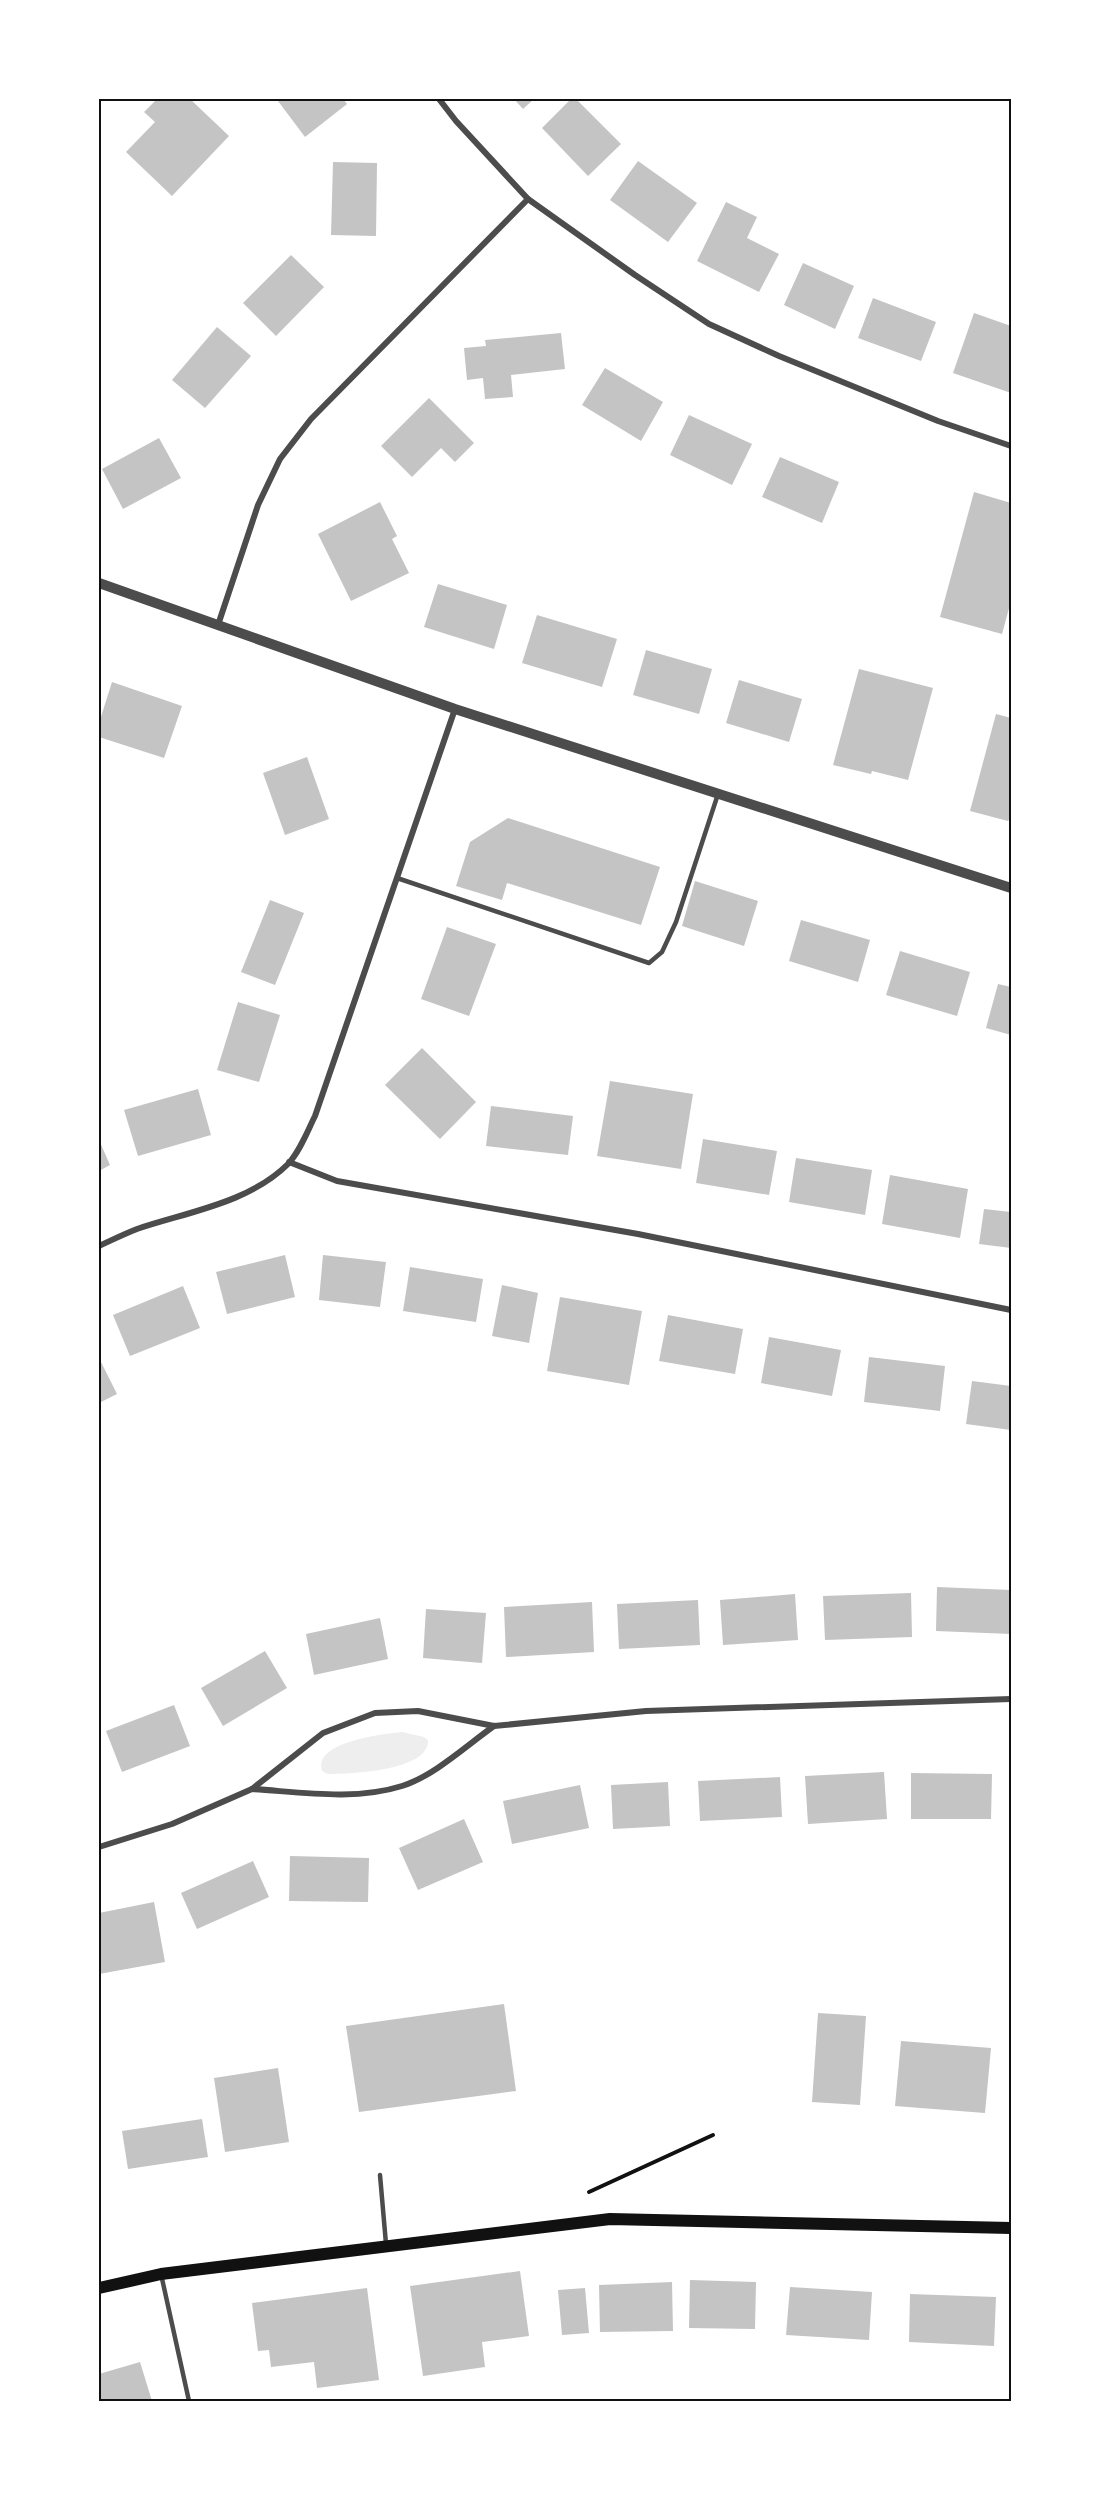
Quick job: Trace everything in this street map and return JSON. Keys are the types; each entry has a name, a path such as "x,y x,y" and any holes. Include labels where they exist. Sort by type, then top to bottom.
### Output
{"main road":[{"path":"99,2289 161,2274 610,2220 1011,2228"}],"street":[{"path":"439,99 456,121 528,199 635,275 710,324 790,360 938,421 1011,446"},
{"path":"218,625 258,505 280,459 311,419 528,199"},
{"path":"99,583 455,709 1011,888"},
{"path":"99,1246 135,1230 240,1196 267,1182 289,1162 302,1143 315,1116 455,709"},
{"path":"289,1162 338,1181 638,1234 1011,1310"},
{"path":"99,1847 172,1824 252,1789 323,1732 375,1713 418,1711 494,1726 646,1711 1011,1699"},
{"path":"252,1789 366,1793 403,1786 439,1767 494,1726"}],"lane":[{"path":"397,878 649,963 662,952 676,922 718,794"},
{"path":"380,2175 387,2247"},
{"path":"161,2274 189,2401"}],"path":[{"path":"565,2225 572,2199 713,2135"}],"shaded area":[{"path":"402,1732 428,1740 425,1750 416,1758 386,1769 328,1774 322,1771 322,1761 338,1746 351,1741"}],"building":[{"path":"157,99 190,99 229,136 172,196 126,152 155,122 144,112"},
{"path":"281,99 343,99 347,104 305,137 278,101"},
{"path":"514,99 534,99 523,109"},
{"path":"571,99 576,99 621,144 588,176 542,128"},
{"path":"638,161 697,203 668,242 610,200"},
{"path":"333,162 377,163 376,236 331,235"},
{"path":"726,202 757,217 747,238 779,254 759,292 697,261"},
{"path":"291,255 324,287 276,336 243,303"},
{"path":"803,263 854,286 835,329 784,305"},
{"path":"873,298 936,322 921,361 858,338"},
{"path":"974,313 1011,326 1011,393 953,373"},
{"path":"217,327 251,356 205,408 172,380"},
{"path":"561,333 565,369 511,375 513,397 485,399 483,378 467,380 464,348 486,346 485,340"},
{"path":"605,368 663,402 641,441 582,405"},
{"path":"429,398 474,443 455,462 441,448 412,477 381,446"},
{"path":"689,415 752,444 732,485 670,455"},
{"path":"159,438 181,478 123,509 102,469"},
{"path":"780,457 839,482 822,523 762,497"},
{"path":"974,492 1011,503 1011,601 1002,634 940,617"},
{"path":"380,502 397,536 392,539 409,573 351,601 318,534"},
{"path":"438,584 507,605 494,649 424,627"},
{"path":"537,615 617,639 602,687 522,663"},
{"path":"646,650 712,669 699,714 633,695"},
{"path":"859,669 933,688 908,780 833,765"},
{"path":"739,680 802,699 789,742 726,723"},
{"path":"112,682 182,706 164,758 99,737 99,723"},
{"path":"996,714 1011,718 1011,817 1008,821 970,811"},
{"path":"307,757 329,819 285,835 263,773"},
{"path":"508,818 660,867 641,925 507,883 502,900 456,886 470,842"},
{"path":"695,881 758,901 744,946 682,926"},
{"path":"270,900 304,913 275,985 241,972"},
{"path":"801,920 870,940 858,982 789,961"},
{"path":"447,927 496,944 469,1016 421,999"},
{"path":"900,951 970,972 957,1016 886,995"},
{"path":"998,984 1011,987 1011,1035 986,1028"},
{"path":"238,1002 280,1015 259,1082 217,1070"},
{"path":"422,1048 476,1102 440,1139 385,1085"},
{"path":"610,1081 693,1094 681,1169 597,1156"},
{"path":"198,1089 211,1135 138,1156 124,1110"},
{"path":"491,1106 573,1116 568,1155 486,1146"},
{"path":"703,1139 777,1151 769,1195 696,1183"},
{"path":"99,1140 110,1165 99,1171"},
{"path":"796,1158 872,1170 865,1215 789,1202"},
{"path":"890,1175 968,1189 960,1238 882,1224"},
{"path":"984,1209 1011,1212 1011,1248 979,1244"},
{"path":"285,1255 295,1297 227,1314 216,1272"},
{"path":"323,1255 386,1262 380,1307 319,1300"},
{"path":"410,1267 483,1279 476,1322 403,1311"},
{"path":"502,1285 538,1293 529,1343 492,1336"},
{"path":"183,1286 200,1328 130,1356 113,1315"},
{"path":"560,1297 642,1311 629,1385 547,1371"},
{"path":"668,1315 743,1329 735,1374 659,1361"},
{"path":"769,1337 841,1350 832,1396 761,1383"},
{"path":"869,1357 945,1366 940,1411 864,1402"},
{"path":"99,1358 117,1394 99,1403"},
{"path":"972,1381 1011,1386 1011,1430 966,1424"},
{"path":"937,1587 1011,1590 1011,1634 936,1631"},
{"path":"911,1593 912,1637 825,1640 823,1596"},
{"path":"795,1594 798,1640 723,1645 720,1600"},
{"path":"698,1600 700,1645 619,1649 617,1604"},
{"path":"592,1602 594,1652 506,1657 504,1607"},
{"path":"426,1609 486,1613 482,1663 423,1658"},
{"path":"380,1618 388,1659 314,1675 306,1634"},
{"path":"265,1651 287,1688 223,1726 201,1688"},
{"path":"174,1705 190,1746 122,1772 106,1731"},
{"path":"884,1772 887,1819 808,1824 805,1776"},
{"path":"911,1773 992,1774 991,1819 911,1819"},
{"path":"780,1777 782,1817 700,1821 698,1781"},
{"path":"668,1782 670,1826 613,1829 611,1785"},
{"path":"580,1785 589,1828 512,1844 503,1801"},
{"path":"464,1819 483,1862 418,1890 399,1848"},
{"path":"290,1856 369,1858 368,1902 289,1901"},
{"path":"253,1861 269,1897 197,1929 181,1893"},
{"path":"154,1902 165,1962 99,1974 99,1913"},
{"path":"504,2004 516,2091 359,2112 346,2026"},
{"path":"818,2013 866,2016 860,2105 812,2102"},
{"path":"901,2041 991,2048 985,2113 895,2106"},
{"path":"278,2068 289,2142 225,2152 214,2078"},
{"path":"202,2119 208,2157 128,2169 122,2131"},
{"path":"520,2271 529,2336 482,2342 485,2367 423,2376 410,2286"},
{"path":"690,2280 756,2282 755,2329 689,2328"},
{"path":"672,2282 673,2331 600,2332 599,2285"},
{"path":"790,2287 872,2292 869,2340 786,2335"},
{"path":"367,2288 379,2380 317,2388 314,2362 271,2367 269,2350 258,2351 252,2303"},
{"path":"585,2288 589,2333 562,2335 558,2290"},
{"path":"910,2294 996,2297 994,2346 909,2342"},
{"path":"140,2362 152,2401 99,2401 99,2374"}]}
